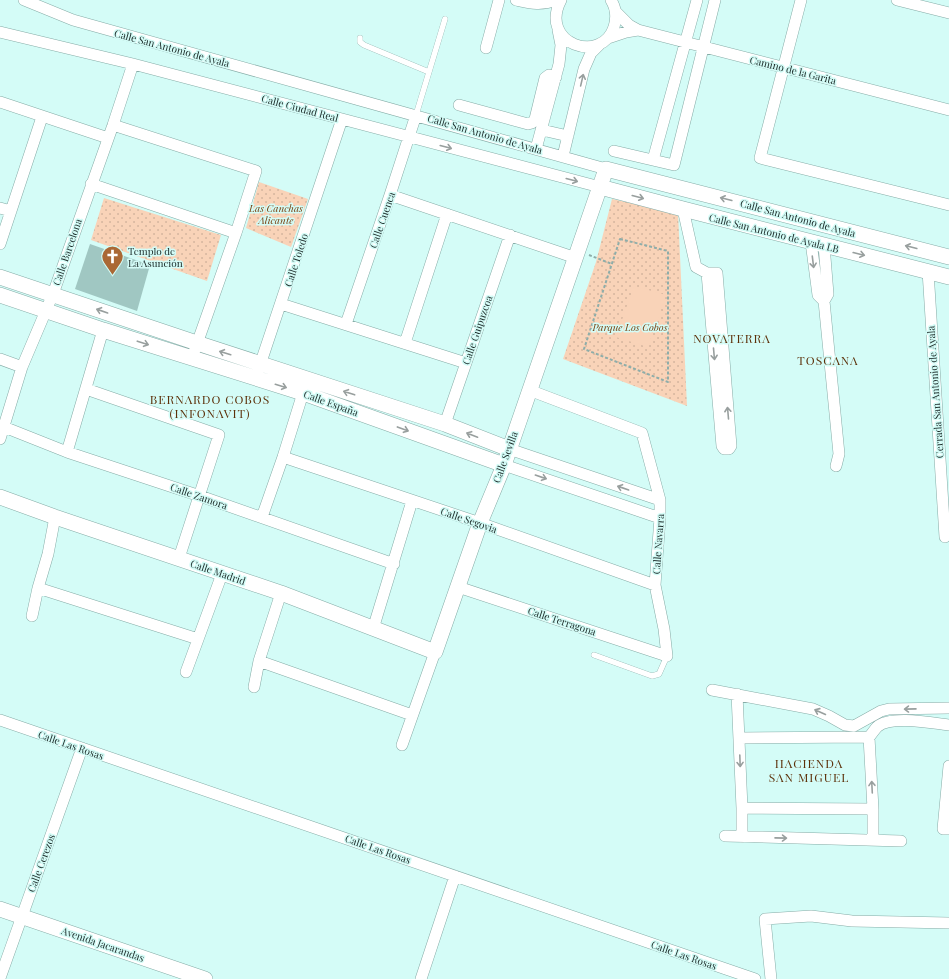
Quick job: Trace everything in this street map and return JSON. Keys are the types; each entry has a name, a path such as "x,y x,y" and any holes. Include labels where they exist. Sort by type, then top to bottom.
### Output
{"street":[{"name":"Calle San Antonio de Ayala","path":"24,0 73,20 606,169 949,257"},
{"path":"486,48 499,0"},
{"path":"516,0 534,4 544,4 556,0"},
{"path":"536,149 559,64 561,45 557,26 556,9 561,0"},
{"path":"563,156 584,69 591,53 613,30 616,21 616,12 611,0"},
{"path":"653,160 697,0"},
{"path":"614,151 674,165 715,0"},
{"path":"801,0 760,158 949,205"},
{"path":"896,0 949,13"},
{"path":"534,4 550,16 557,26"},
{"name":"Camino de la Garita","path":"616,12 629,25 638,30 949,110"},
{"name":"Camino de la Garita","path":"557,26 564,38 572,44 582,47 593,46 626,32 638,30"},
{"name":"Calle Ciudad Real","path":"0,32 133,64 600,187"},
{"name":"Calle Barcelona","path":"0,439 22,367 53,294 133,64"},
{"path":"459,106 528,124 532,123 535,119 545,78 549,75 556,77"},
{"path":"0,102 108,138"},
{"name":"Calle Cuenca","path":"346,324 416,115"},
{"path":"0,244 42,117"},
{"name":"Calle Toledo","path":"256,378 342,119"},
{"path":"113,125 256,171 192,358"},
{"path":"542,130 568,136"},
{"name":"Calle Sevilla","path":"402,745 480,523 504,465 508,448 606,169"},
{"path":"91,184 236,233"},
{"name":"Calle San Antonio de Ayala LB","path":"600,187 949,277"},
{"path":"390,195 510,235 577,254"},
{"path":"0,208 11,211"},
{"path":"683,209 696,267 707,273 717,273 716,327 720,376 722,446 724,449 729,449 731,446 720,376"},
{"path":"405,343 447,214"},
{"path":"785,235 791,216"},
{"name":"Calle Guipuzcoa","path":"445,424 510,235"},
{"path":"818,244 818,295 824,301 839,454 836,466"},
{"name":"Cerrada San Antonio de Ayala","path":"928,272 945,496 945,537"},
{"name":"Calle España","path":"0,277 197,344 445,424 508,448 660,500"},
{"name":"Calle España","path":"0,295 103,330 303,393 504,465 660,518"},
{"path":"281,304 466,363"},
{"path":"67,452 103,330"},
{"path":"0,359 22,367"},
{"path":"86,389 219,435 179,558"},
{"name":"Calle Navarra","path":"529,390 642,433 660,500 655,585 664,629 667,656"},
{"path":"262,517 303,393"},
{"name":"Calle Zamora","path":"4,427 67,452 262,517 394,564"},
{"name":"Calle Segovia","path":"283,457 480,523 655,585"},
{"name":"Calle Madrid","path":"0,497 281,594 435,652"},
{"path":"373,629 412,501"},
{"path":"32,616 48,554 55,517"},
{"path":"186,672 222,574"},
{"name":"Calle Terragona","path":"458,587 667,656"},
{"path":"38,588 198,639"},
{"path":"254,687 259,660 281,594"},
{"path":"259,660 412,715"},
{"path":"712,690 813,709 845,725 854,726 881,711 889,709 949,708"},
{"path":"737,694 742,836"},
{"name":"Calle Las Rosas","path":"0,720 755,979"},
{"path":"873,840 873,809 869,737 877,727 886,722 898,721 949,725"},
{"path":"845,725 845,738"},
{"path":"739,738 869,737"},
{"name":"Calle Cerezos","path":"0,978 82,748"},
{"path":"946,829 949,766"},
{"path":"742,808 873,809"},
{"path":"725,836 901,841"},
{"path":"421,979 455,876"},
{"name":"Avenida Jacarandas","path":"0,909 205,979"},
{"path":"771,979 765,919 811,916 852,921 949,923"}],"lane":[{"path":"416,115 445,19"},
{"path":"360,38 360,42 364,45 429,72"},
{"path":"594,655 652,676 659,674 667,656"}],"path":[{"path":"620,239 668,251 668,382 584,350 612,264 620,239"},
{"path":"577,254 612,264"}],"green space":[{"name":"Las Canchas Alicante","path":"259,182 308,199 291,247 246,228"},
{"path":"104,198 221,235 207,281 91,240"},
{"name":"Parque Los Cobos","path":"612,199 678,213 687,406 563,359 596,262"},
{"path":"634,286 666,295 648,347 616,337"}],"building":[{"name":"Templo de La Asunción","path":"90,244 150,265 137,311 75,289"}],"place":[{"name":"Templo de La Asunción","path":"113,276"}],"district":[{"name":"NOVATERRA","path":"732,339"},
{"name":"TOSCANA","path":"828,361"},
{"name":"BERNARDO COBOS (INFONAVIT)","path":"210,407"},
{"name":"HACIENDA SAN MIGUEL","path":"809,771"}]}
